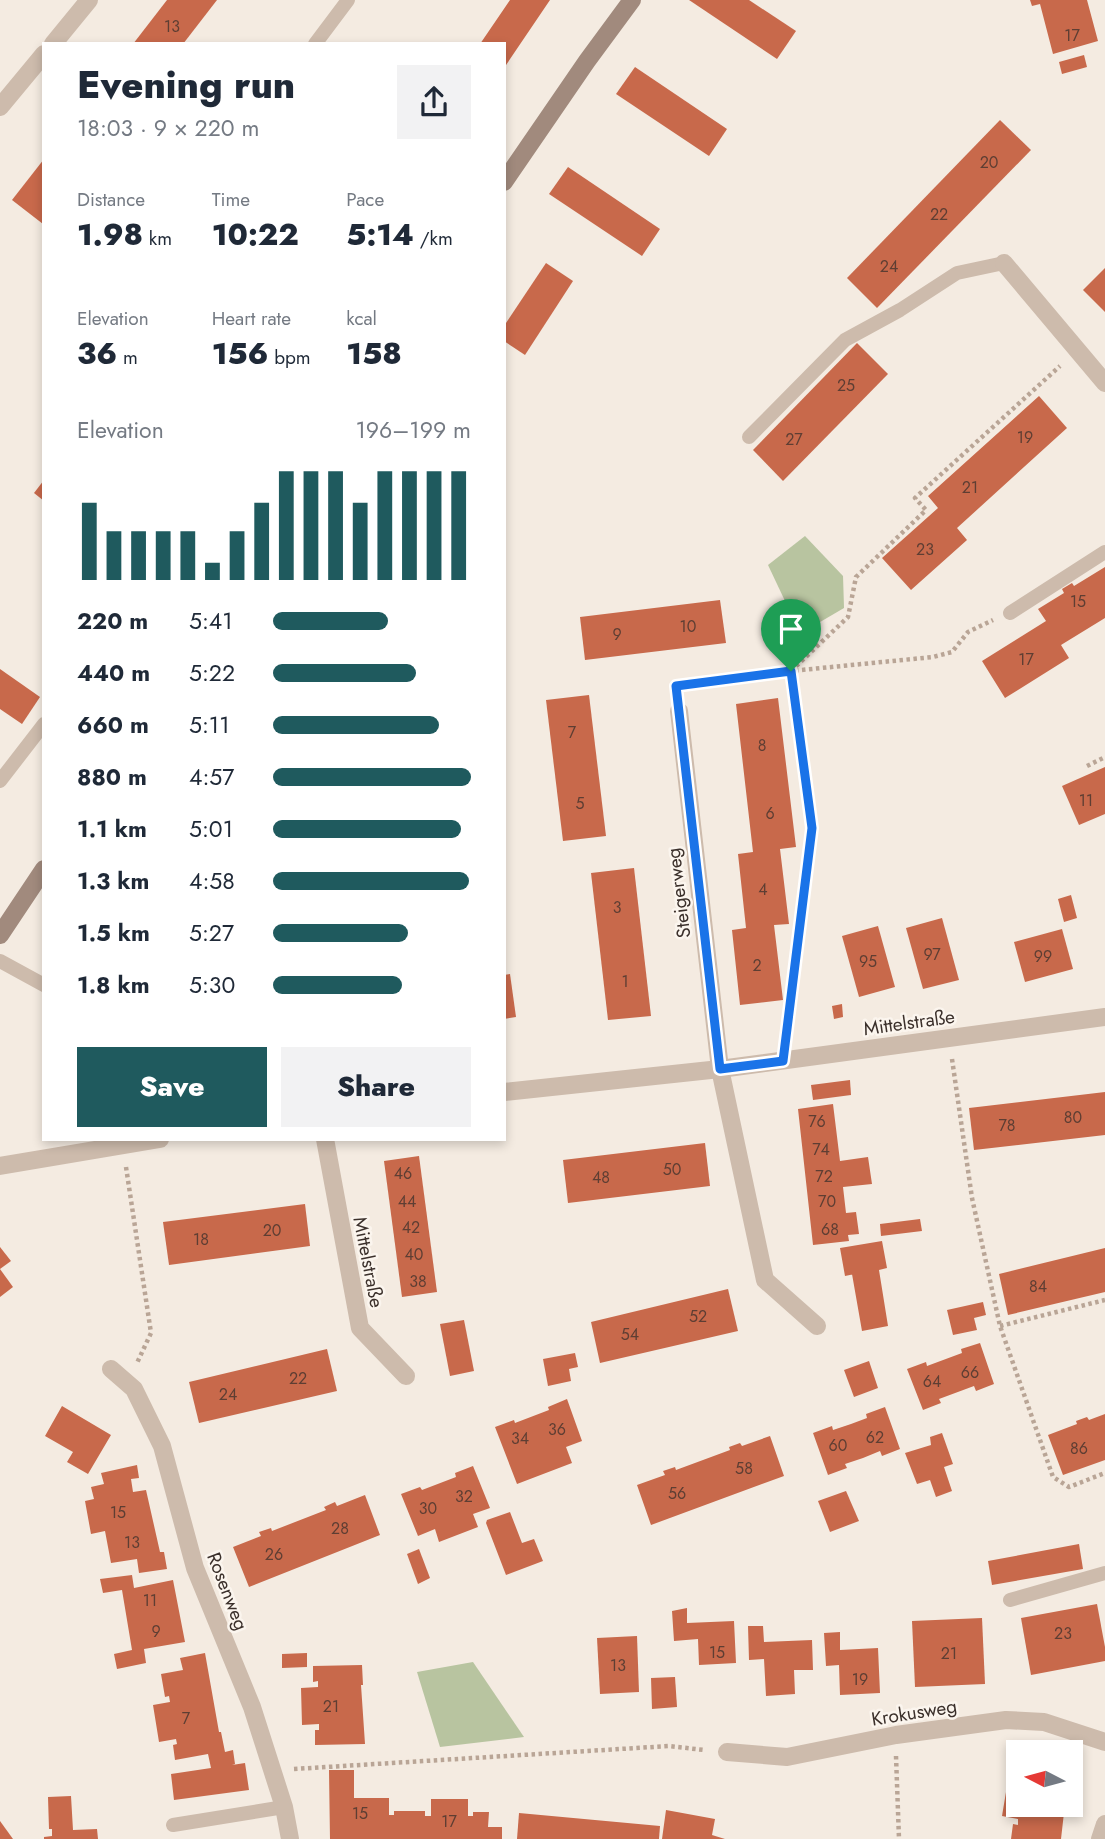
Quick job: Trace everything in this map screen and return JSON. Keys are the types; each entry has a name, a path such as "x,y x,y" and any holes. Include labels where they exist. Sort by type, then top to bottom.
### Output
{"street":[{"path":"55,42 89,0"},
{"path":"506,178 632,0"},
{"path":"0,107 42,56"},
{"path":"1004,264 1105,383"},
{"name":"Steigerweg","path":"679,711 720,1069"},
{"path":"0,935 42,872"},
{"name":"Mittelstraße","path":"506,1092 720,1069 1105,1017"},
{"path":"720,1069 765,1280 817,1326"},
{"path":"0,1166 148,1141"},
{"name":"Mittelstraße","path":"325,1141 360,1328 406,1376"},
{"name":"Rosenweg","path":"111,1369 134,1389 162,1447 195,1568 252,1707 284,1807 290,1839"},
{"name":"Krokusweg","path":"726,1752 787,1756 896,1735 1006,1720 1044,1722 1105,1742"},
{"path":"1100,1839 1105,1824"}],"lane":[{"path":"316,42 348,0"},
{"path":"749,437 845,340 900,310 957,273 1004,264"},
{"path":"1010,613 1105,552"},
{"path":"0,781 42,727"},
{"path":"0,961 42,984"},
{"path":"1010,1600 1105,1573"},
{"path":"173,1825 284,1807"}],"path":[{"path":"791,671 848,617 856,577 926,510 915,498 1078,350"},
{"path":"679,711 676,686 933,657 952,652 968,632 1010,613"},
{"path":"783,1061 812,828 791,671"},
{"path":"1087,766 1105,757"},
{"path":"949,1037 972,1198 1000,1326 1053,1477 1069,1487 1105,1473"},
{"path":"123,1145 151,1334 127,1383"},
{"path":"1000,1326 1105,1300"},
{"path":"896,1735 899,1839"},
{"path":"272,1770 669,1746 726,1752"}],"green space":[{"path":"805,536 843,576 844,608 815,625 794,620 768,565"},
{"path":"473,1662 524,1737 440,1747 417,1672"}],"building":[{"path":"167,0 217,0 185,42 135,42"},
{"path":"510,0 550,0 506,65 506,42 481,42"},
{"path":"689,0 749,0 796,31 777,59"},
{"path":"1030,0 1087,0 1098,41 1053,54 1040,4 1032,6"},
{"path":"1084,55 1087,67 1062,74 1059,62"},
{"path":"635,67 727,129 709,156 616,94"},
{"path":"1000,120 1031,150 877,308 847,278"},
{"path":"42,162 42,223 12,200"},
{"path":"568,167 660,229 642,256 549,194"},
{"path":"546,263 573,281 525,355 506,342 506,323"},
{"path":"1105,268 1105,312 1083,290"},
{"path":"857,343 888,374 783,481 753,450"},
{"path":"1039,396 1067,428 957,528 967,540 911,590 882,558 938,508 928,496"},
{"path":"42,483 42,499 34,493"},
{"path":"1105,567 1105,618 1061,645 1069,658 1005,698 982,661 1046,621 1038,609 1064,593 1062,589 1072,583 1074,586"},
{"path":"720,600 726,643 585,660 580,617"},
{"path":"0,669 40,697 22,724 0,709"},
{"path":"589,695 606,836 563,841 546,700"},
{"path":"778,698 796,847 780,849 789,924 774,925 783,1000 740,1005 732,930 746,928 738,854 753,852 736,704"},
{"path":"1105,767 1105,814 1079,825 1062,786"},
{"path":"634,868 651,1016 608,1020 591,873"},
{"path":"1071,895 1077,918 1064,922 1058,899"},
{"path":"942,918 959,980 923,989 906,928"},
{"path":"878,926 895,987 859,997 842,936"},
{"path":"1062,929 1073,969 1025,982 1014,942"},
{"path":"510,974 516,1017 506,1019 506,975"},
{"path":"842,1004 843,1017 834,1019 832,1006"},
{"path":"850,1080 851,1095 813,1100 811,1085"},
{"path":"1105,1092 1105,1135 974,1150 969,1108"},
{"path":"833,1104 840,1161 868,1157 872,1184 843,1187 846,1213 856,1212 859,1234 848,1235 849,1241 813,1245 798,1109"},
{"path":"705,1143 710,1186 568,1203 563,1160"},
{"path":"419,1156 437,1292 402,1297 384,1161"},
{"path":"305,1204 310,1246 169,1265 163,1222"},
{"path":"920,1219 922,1231 881,1236 880,1224"},
{"path":"882,1241 887,1268 879,1270 888,1326 862,1331 852,1275 845,1276 840,1248"},
{"path":"0,1247 11,1261 0,1269"},
{"path":"1105,1248 1105,1292 1008,1315 999,1274"},
{"path":"0,1269 13,1287 0,1297"},
{"path":"728,1289 738,1331 600,1363 591,1322"},
{"path":"983,1302 986,1315 974,1318 977,1330 953,1335 947,1310"},
{"path":"464,1320 474,1371 450,1376 440,1324"},
{"path":"980,1343 994,1384 976,1391 974,1386 939,1399 941,1403 923,1410 907,1369 926,1362 927,1366"},
{"path":"327,1349 337,1391 199,1423 189,1382"},
{"path":"575,1353 578,1367 569,1369 571,1381 548,1386 543,1359"},
{"path":"869,1361 878,1388 854,1397 844,1370"},
{"path":"567,1399 582,1441 566,1447 572,1463 517,1484 495,1427 514,1420 515,1423 549,1410 548,1407"},
{"path":"62,1406 111,1435 88,1474 67,1462 73,1452 45,1436"},
{"path":"885,1407 900,1449 882,1456 880,1451 845,1464 847,1468 828,1475 813,1433 832,1426 833,1430 851,1424 867,1418 866,1414"},
{"path":"1105,1414 1105,1460 1063,1475 1048,1435 1077,1424 1076,1421"},
{"path":"942,1433 953,1464 944,1467 952,1491 936,1497 930,1480 917,1484 905,1453 931,1445 930,1437"},
{"path":"770,1436 784,1476 651,1525 637,1485 665,1475 663,1471 675,1467 676,1470 730,1450 729,1447 740,1443 742,1446"},
{"path":"137,1465 139,1478 131,1479 133,1492 146,1490 160,1552 164,1552 167,1569 139,1573 137,1559 111,1563 105,1531 91,1534 85,1501 94,1499 91,1487 104,1484 101,1473"},
{"path":"473,1466 490,1508 473,1514 478,1527 439,1542 435,1529 418,1536 401,1494 420,1487 422,1490 456,1477 455,1473"},
{"path":"846,1491 859,1521 830,1532 818,1501"},
{"path":"365,1495 380,1535 249,1587 233,1547 261,1536 259,1532 271,1528 272,1531 326,1510 324,1507 335,1502 337,1506"},
{"path":"510,1512 522,1543 534,1539 543,1561 506,1575 486,1523 487,1520"},
{"path":"1079,1544 1083,1569 992,1585 988,1561"},
{"path":"419,1549 430,1578 418,1584 407,1554"},
{"path":"132,1575 134,1588 173,1580 185,1642 144,1649 146,1663 117,1669 114,1654 132,1650 122,1590 103,1593 100,1579"},
{"path":"1097,1604 1105,1661 1031,1675 1021,1618"},
{"path":"687,1608 687,1623 734,1621 736,1663 699,1665 698,1639 674,1641 672,1611"},
{"path":"982,1618 985,1684 915,1687 912,1621"},
{"path":"748,1626 763,1626 764,1642 812,1640 813,1670 794,1670 795,1694 766,1696 764,1659 749,1660"},
{"path":"840,1632 840,1650 878,1648 880,1693 840,1695 839,1665 826,1666 824,1633"},
{"path":"637,1636 639,1692 600,1694 597,1638"},
{"path":"205,1653 225,1752 233,1750 235,1764 232,1765 245,1763 249,1790 174,1800 171,1774 211,1768 208,1754 175,1760 173,1745 177,1744 176,1739 159,1742 153,1705 170,1702 169,1696 165,1697 161,1674 183,1670 180,1658"},
{"path":"307,1653 307,1667 282,1668 282,1654"},
{"path":"362,1665 365,1744 315,1745 315,1730 319,1730 319,1724 302,1725 301,1688 318,1687 318,1681 313,1682 313,1666"},
{"path":"675,1677 677,1707 652,1709 651,1678"},
{"path":"329,1770 354,1770 354,1798 389,1798 389,1815 394,1815 394,1811 425,1811 425,1816 431,1816 431,1799 468,1799 468,1816 473,1816 473,1812 489,1812 488,1827 502,1827 502,1839 330,1839"},
{"path":"1006,1792 1006,1817 1002,1816"},
{"path":"71,1796 73,1830 97,1829 98,1839 44,1839 52,1836 52,1829 49,1829 48,1797"},
{"path":"666,1810 715,1819 712,1835 725,1839 662,1839"},
{"path":"519,1813 660,1826 659,1839 517,1839"},
{"path":"1007,1817 1064,1817 1061,1839 1011,1839 1013,1824 1018,1825 1018,1819"},
{"path":"0,1821 13,1839 0,1839"}],"route":[{"path":"791,671 812,828 783,1061 720,1069 676,686 791,671"}]}
